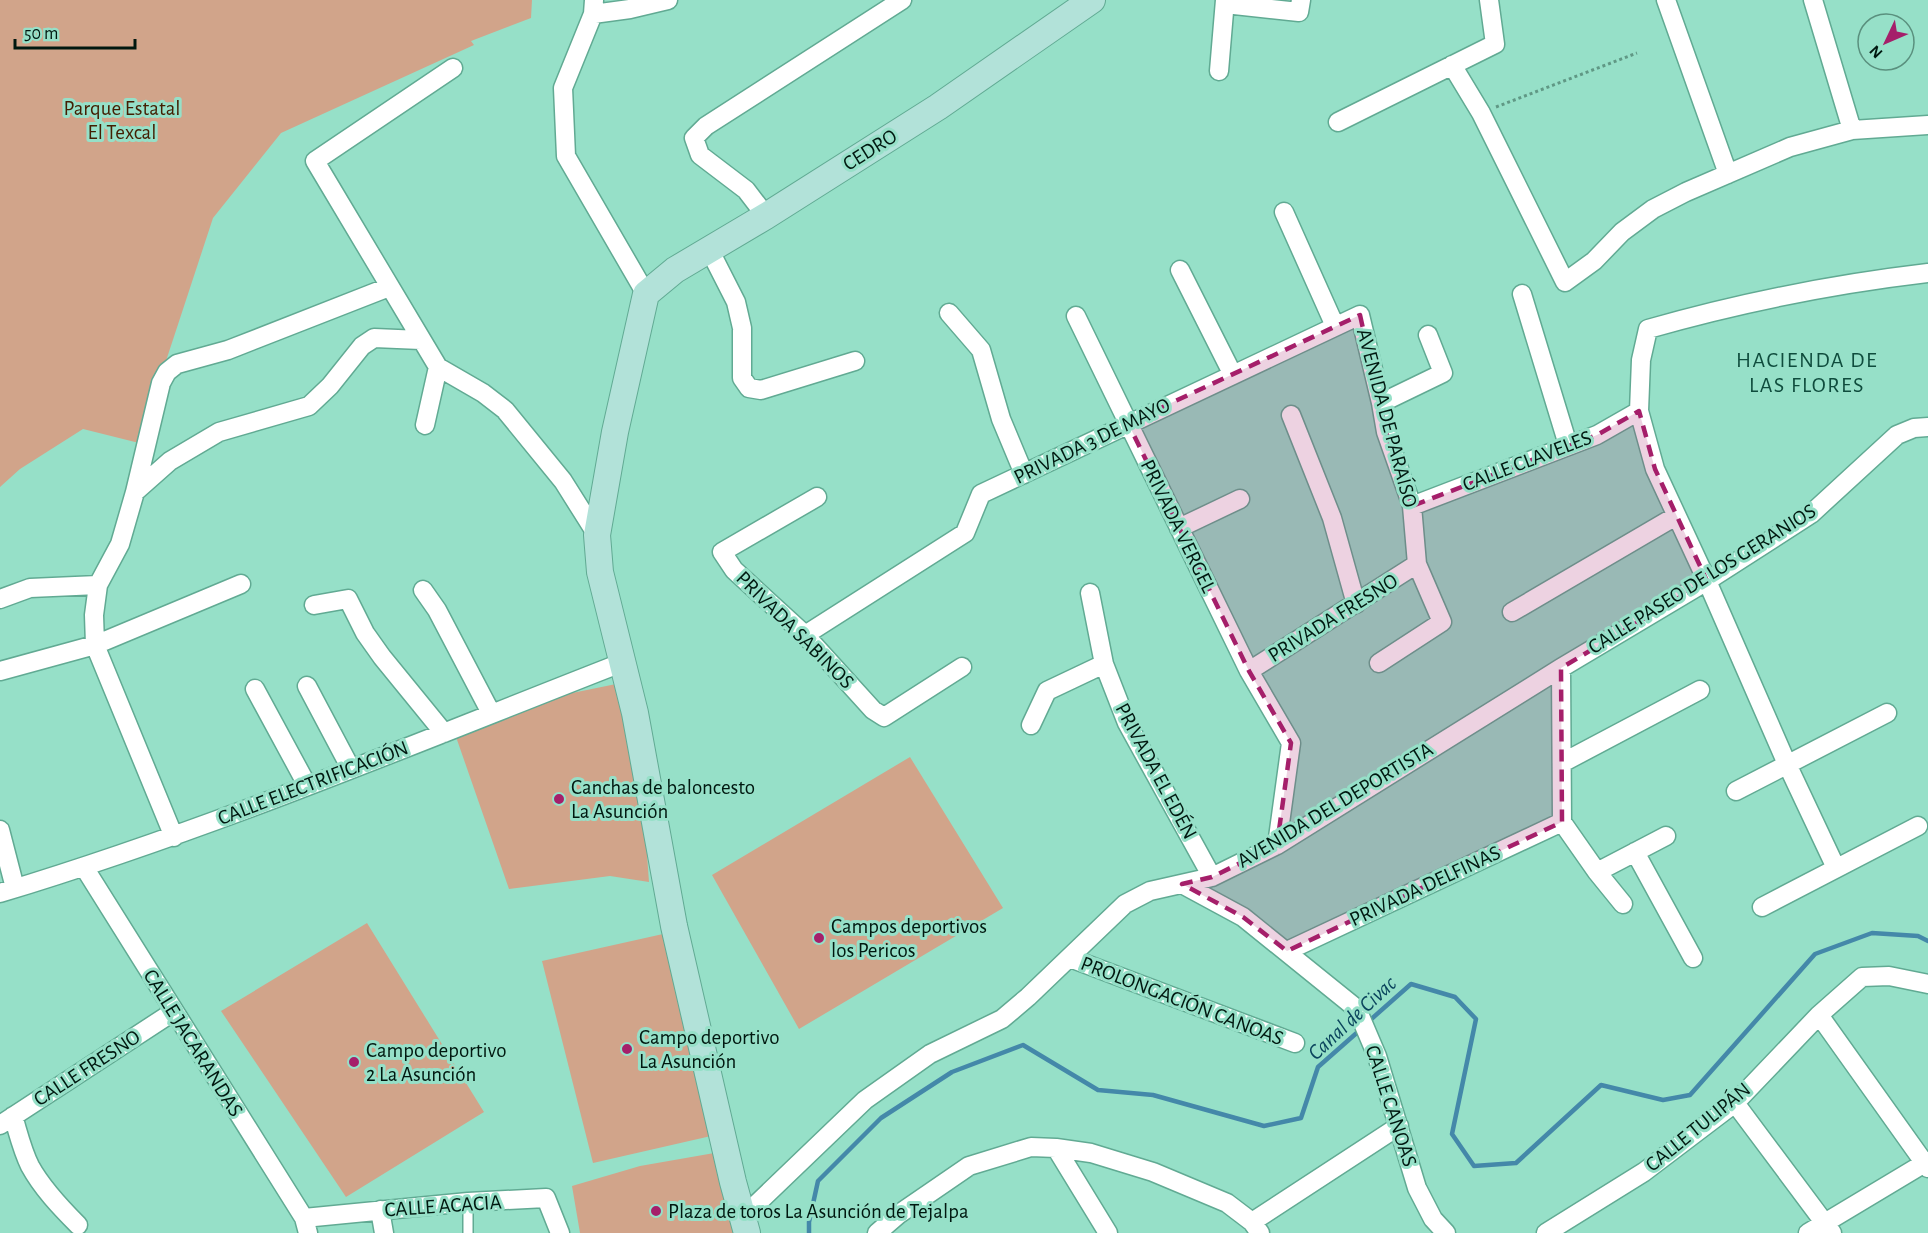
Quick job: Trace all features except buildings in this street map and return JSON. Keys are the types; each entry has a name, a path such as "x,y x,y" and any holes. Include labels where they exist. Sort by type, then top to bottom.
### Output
{"street":[{"path":"668,0 630,9 593,7 563,87 566,156 646,294 615,432 597,535 600,572 635,713 676,938 745,1225"},
{"path":"766,216 746,190 700,155 694,138 706,126 902,0"},
{"name":"CEDRO","path":"646,294 675,270 766,216 938,107 1092,0"},
{"path":"1338,122 1495,44 1489,0"},
{"path":"1666,0 1728,174"},
{"path":"1813,0 1852,130"},
{"path":"1219,71 1225,2 1300,6"},
{"path":"1452,65 1481,113 1565,282 1594,261 1622,232 1653,209 1686,192 1790,147 1852,130 1928,125"},
{"path":"453,68 315,161 438,367 483,393 505,410 563,481 597,535"},
{"path":"1284,212 1335,326"},
{"path":"709,249 736,302 742,328 742,378 749,387 761,390 855,361"},
{"path":"1180,270 1233,375"},
{"path":"1836,868 1655,469 1639,411 1641,360 1648,329 1757,302 1833,287 1928,273"},
{"path":"174,837 96,645 94,615 98,585 120,544 161,383 167,372 177,364 228,350 389,287"},
{"path":"1522,294 1568,445"},
{"path":"948,313 981,350 1001,419 1024,474"},
{"name":"PRIVADA 3 DE MAYO","path":"805,634 965,533 981,494 1360,315"},
{"name":"AVENIDA DE PARAÍSO","path":"1360,315 1386,432 1412,506 1417,564 1442,622 1379,663"},
{"name":"PRIVADA VERGEL","path":"1076,316 1249,671 1291,743 1277,845"},
{"path":"1381,404 1443,373 1428,334"},
{"path":"135,492 170,461 219,432 309,406 330,387 362,346 374,338 422,340"},
{"path":"425,424 438,367"},
{"name":"CALLE CLAVELES","path":"1412,506 1597,435 1639,411"},
{"path":"1291,415 1332,518 1356,604"},
{"name":"CALLE PASEO DE LOS GERANIOS","path":"1561,668 1707,581 1811,514 1897,435 1914,428 1928,427"},
{"name":"PRIVADA SABINOS","path":"817,497 722,552 734,570 805,634 873,711 885,717 962,667"},
{"path":"1179,528 1240,500"},
{"path":"1512,612 1676,516"},
{"name":"PRIVADA FRESNO","path":"1249,671 1417,564"},
{"path":"0,671 96,645 241,584"},
{"path":"0,599 30,588 98,585"},
{"path":"423,590 491,713"},
{"name":"PRIVADA EL EDÉN","path":"1090,593 1104,663 1127,723 1212,877"},
{"path":"314,605 348,599 365,633 381,657 444,733"},
{"name":"CALLE ELECTRIFICACIÓN","path":"7,890 174,837 621,663"},
{"path":"1031,725 1047,690 1104,663"},
{"path":"1561,668 1562,822 1623,904"},
{"name":"AVENIDA DEL DEPORTISTA","path":"745,1225 865,1100 930,1054 1002,1019 1070,958 1125,904 1150,891 1212,877 1277,845 1561,668"},
{"path":"307,686 351,769"},
{"path":"255,689 307,785"},
{"path":"1562,763 1700,690"},
{"path":"1736,791 1887,713"},
{"name":"PRIVADA DELFINAS","path":"1287,951 1562,822"},
{"path":"1762,907 1918,826"},
{"path":"0,830 7,890"},
{"path":"1597,872 1666,836"},
{"path":"1635,852 1693,958"},
{"name":"CALLE JACARANDAS","path":"84,867 306,1225"},
{"name":"CALLE CANOAS","path":"1182,884 1243,917 1358,1009 1377,1056 1417,1188 1433,1219 1446,1233"},
{"name":"PROLONGACIÓN CANOAS","path":"1070,958 1295,1043"},
{"name":"CALLE TULIPÁN","path":"1546,1233 1644,1172 1735,1103 1819,1015 1862,977 1889,976 1928,984"},
{"name":"CALLE FRESNO","path":"7,1120 173,1012"},
{"path":"1808,1233 1829,1227 1927,1164 1819,1015"},
{"path":"1735,1103 1829,1227"},
{"path":"7,1120 20,1141 30,1166 52,1198 78,1225"},
{"path":"877,1233 899,1214 969,1166 1031,1147 1091,1153 1153,1172 1227,1203 1256,1227 1399,1126"},
{"path":"1056,1148 1107,1233"},
{"name":"CALLE ACACIA","path":"306,1225 380,1210 546,1198 560,1233"},
{"path":"380,1210 384,1233"}],"lane":[{"path":"468,1202 468,1233"}],"path":[{"path":"1481,113 1637,53"}],"highlighted area":[{"path":"1360,315 1386,432 1412,506 1597,435 1639,411 1655,469 1707,581 1561,668 1562,822 1287,951 1243,917 1182,884 1212,877 1277,845 1291,743 1249,671 1128,423"}],"green space":[{"name":"Parque Estatal El Texcal","path":"0,0 532,0 531,18 471,41 474,45 281,133 213,218 139,443 83,429 20,469 0,487"},
{"name":"Canchas de baloncesto La Asunción","path":"621,683 646,841 649,882 610,876 509,889 455,734 538,700"},
{"path":"910,757 1003,908 799,1029 712,875"},
{"name":"Campo deportivo 2 La Asunción","path":"367,923 484,1112 346,1197 221,1011"},
{"name":"Campo deportivo La Asunción","path":"663,934 711,1136 593,1163 542,961"},
{"name":"Plaza de toros La Asunción de Tejalpa","path":"720,1152 742,1233 580,1233 572,1186 640,1166"}],"waterway":[{"name":"Canal de Civac","path":"1368,1022 1411,984 1455,997 1476,1019 1452,1134 1474,1166 1516,1163 1601,1085 1663,1100 1690,1095 1815,954 1872,933 1918,936 1928,941"},
{"name":"Canal de Civac","path":"809,1233 809,1222 818,1181 881,1118 952,1072 1023,1045 1098,1090 1153,1095 1264,1126 1301,1118 1318,1067 1360,1030"}],"place":[{"name":"Canchas de baloncesto La Asunción","path":"559,799"},
{"name":"Campos deportivos los Pericos","path":"819,938"},
{"name":"Campo deportivo La Asunción","path":"627,1049"},
{"name":"Campo deportivo 2 La Asunción","path":"354,1062"},
{"name":"Plaza de toros La Asunción de Tejalpa","path":"656,1211"}],"district":[{"name":"HACIENDA DE LAS FLORES","path":"1807,372"}]}
